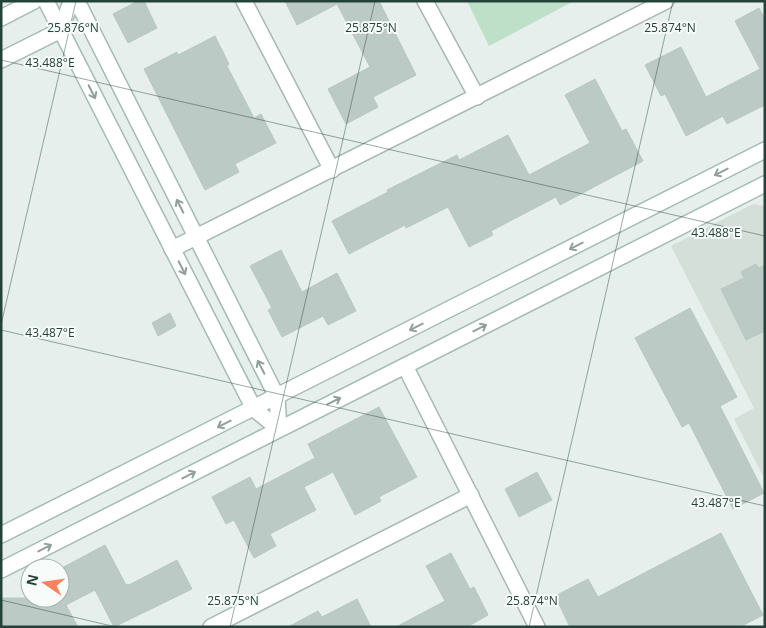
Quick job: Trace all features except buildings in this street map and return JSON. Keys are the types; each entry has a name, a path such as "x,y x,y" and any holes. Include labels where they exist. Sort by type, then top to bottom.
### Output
{"street":[{"path":"1,18 34,1"},
{"path":"46,1 254,409 278,429"},
{"path":"1,60 61,30 71,1"},
{"path":"77,1 277,397 278,429"},
{"path":"244,1 332,170"},
{"path":"425,1 476,96"},
{"path":"172,250 666,1"},
{"path":"1,535 764,152"},
{"path":"1,570 765,184"},
{"path":"405,366 537,627"},
{"path":"211,627 470,495"}],"shaded area":[{"path":"753,204 765,206 765,480 734,419 754,408 671,246"}],"green space":[{"path":"467,1 574,1 489,46"}]}
